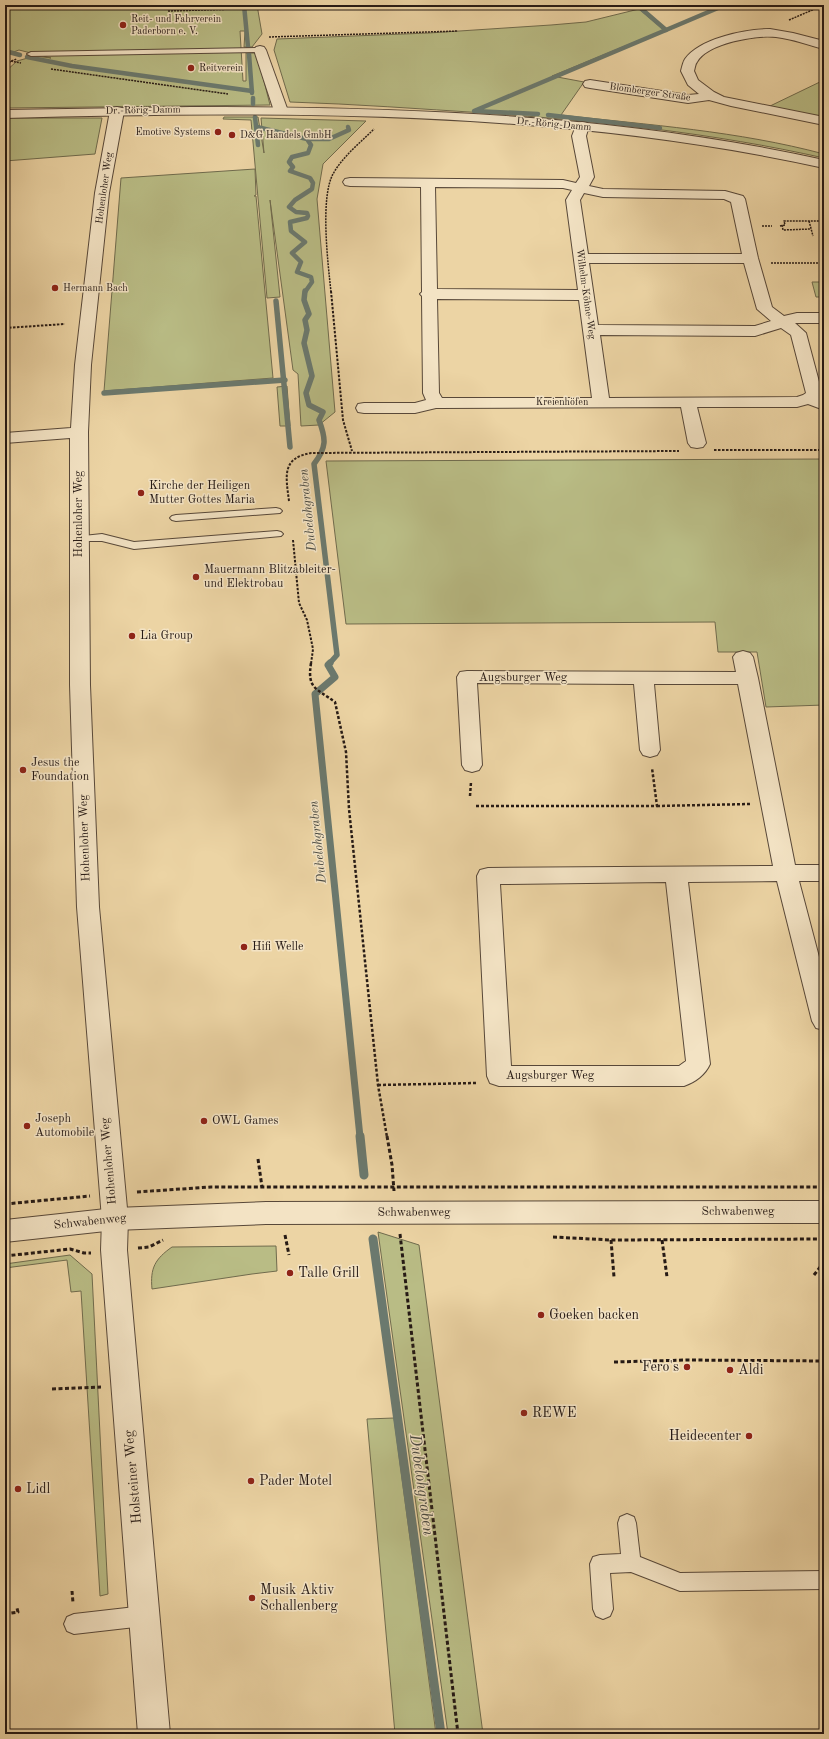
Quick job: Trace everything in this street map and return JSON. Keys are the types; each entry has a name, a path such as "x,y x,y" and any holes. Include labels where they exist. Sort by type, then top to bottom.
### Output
{"street":[{"name":"Blomberger Straße","path":"824,45 772,33 733,37 704,48 696,53 688,62 686,71 692,83 710,96 735,104 824,121"},
{"path":"262,43 281,111"},
{"name":"Blomberger Straße","path":"590,84 688,99 710,96"},
{"name":"Dr.-Rörig-Damm","path":"5,114 117,110 281,111 436,115 582,126 705,142 824,164"},
{"name":"Hohenloher Weg","path":"115,1219 88,907 80,686 78,539 79,432 84,365 102,192 117,110"},
{"path":"581,188 587,177 579,136 582,126"},
{"name":"Kreienhöfen","path":"350,182 563,184 603,193 724,195 738,199 750,258 765,309 798,332 816,402 436,403 415,408 364,408"},
{"path":"428,183 428,294 431,393 436,403"},
{"name":"Wilhelm-Köhne-Weg","path":"581,188 573,200 601,402"},
{"path":"582,259 750,258"},
{"path":"428,294 586,295"},
{"path":"590,330 755,331 772,327 782,321 798,318 824,318"},
{"path":"688,403 698,447"},
{"path":"5,438 79,432"},
{"path":"743,657 786,874 824,1021"},
{"name":"Augsburger Weg","path":"472,765 467,678 748,678"},
{"path":"643,678 650,750"},
{"name":"Augsburger Weg","path":"676,874 698,1064 684,1076 499,1076 488,876 676,874 786,874 824,873"},
{"name":"Schwabenweg","path":"5,1232 115,1219 266,1213 824,1212"},
{"name":"Holsteiner Weg","path":"115,1219 114,1250 154,1734"}],"lane":[{"path":"31,54 262,43"},
{"path":"78,539 102,537 134,546 276,511"},
{"path":"176,518 210,528 277,534"},
{"path":"627,1523 631,1564"},
{"path":"603,1609 600,1564 631,1564 680,1582 824,1580"},
{"path":"74,1624 144,1616"}],"path":[{"path":"168,11 237,9 236,5"},
{"path":"795,5 812,11 824,5"},
{"path":"262,43 458,31"},
{"path":"5,60 26,64"},
{"path":"49,68 234,95"},
{"path":"352,451 349,445 343,416 328,271 326,199 329,182 337,167 345,157 384,120 386,113"},
{"path":"811,229 783,230 781,226 785,226 784,221 824,221"},
{"path":"809,221 813,236"},
{"path":"821,242 824,251"},
{"path":"771,263 824,263"},
{"path":"5,328 65,324"},
{"path":"290,505 288,469 292,461 298,456 317,452 352,451 370,453 698,447 824,450"},
{"path":"293,535 299,603 307,620 313,649 309,677 311,684 335,702 346,752 349,809 378,1085 392,1165 396,1213 458,1734"},
{"path":"650,750 657,806"},
{"path":"476,806 657,806 773,803"},
{"path":"378,1085 492,1082 499,1076"},
{"path":"258,1159 262,1187"},
{"path":"284,1231 289,1254"},
{"path":"611,1240 614,1277"},
{"path":"662,1240 667,1277"},
{"path":"5,1256 70,1249 84,1253 114,1250"},
{"path":"814,1275 824,1262"},
{"path":"614,1362 687,1360 824,1361"},
{"path":"52,1389 126,1386"},
{"path":"72,1591 72,1597"},
{"path":"5,1614 18,1612 18,1608"}],"green space":[{"path":"5,5 257,5 262,34 252,47 244,47 245,31 240,31 243,81 246,81 246,53 257,53 270,105 6,108 5,72 17,61 35,56 51,58 19,50 5,55"},
{"path":"639,9 664,30 552,76 584,82 561,115 726,134 792,146 824,154 824,158 782,149 698,135 613,124 485,113 290,102 274,50 277,39 429,33 551,25 586,22"},
{"path":"824,80 824,118 768,107"},
{"path":"224,117 258,117 264,153 261,118 366,121 323,164 317,199 335,412 319,425 301,426 298,374 293,370 270,200 280,297 267,298 251,120 223,119"},
{"path":"5,118 102,118 95,154 5,161"},
{"path":"255,169 256,195 254,196 256,196 273,378 104,391 121,178"},
{"path":"812,282 824,282 824,297 816,297"},
{"path":"287,386 290,426 280,426 277,387"},
{"path":"824,459 824,705 766,707 757,652 718,652 715,622 346,624 326,461"},
{"path":"378,1232 419,1245 483,1734 448,1734"},
{"path":"276,1246 277,1271 152,1289 152,1275 155,1265 161,1256 172,1247"},
{"path":"70,1255 92,1274 108,1594 100,1596 81,1291 71,1292 67,1260 5,1268 5,1264"},
{"path":"394,1418 436,1734 395,1734 367,1419"}],"waterway":[{"name":"Dubelohgraben","path":"244,5 248,47"},
{"path":"637,5 666,30"},
{"path":"666,30 725,5"},
{"path":"538,114 474,111 666,30"},
{"path":"5,51 20,55"},
{"name":"Dubelohgraben","path":"249,54 252,91"},
{"path":"27,57 72,66 252,91"},
{"name":"Dubelohgraben","path":"253,98 253,104"},
{"path":"548,115 660,128"},
{"name":"Dubelohgraben","path":"255,117 258,145"},
{"name":"Dubelohgraben","path":"257,127 307,139"},
{"path":"307,139 329,139 349,130 348,127"},
{"name":"Dubelohgraben","path":"305,292 312,282 311,277 297,272 301,262 292,253 305,242 291,231 290,222 307,218 308,216 307,213 296,212 289,207 295,200 312,189 313,183 310,178 290,171 293,167 289,162 292,157 308,153 311,145 307,139"},
{"name":"Dubelohgraben","path":"305,291 304,300 309,314 305,320 307,330 304,343 312,376 306,393 309,405 323,412 319,420 323,432 324,443 321,453 314,464 337,655 329,664"},
{"name":"Dubelohgraben","path":"276,301 284,380"},
{"path":"104,393 284,380"},
{"name":"Dubelohgraben","path":"284,380 290,447"},
{"name":"Dubelohgraben","path":"329,664 328,665 335,677 315,694 360,1137"},
{"name":"Dubelohgraben","path":"360,1136 364,1175"},
{"name":"Dubelohgraben","path":"373,1239 441,1734"}],"railway":[{"path":"809,5 824,10"}],"place":[{"name":"Reit- und Fahrverein Paderborn e. V.","path":"123,25"},
{"name":"Reitverein","path":"191,68"},
{"name":"Emotive Systems","path":"218,132"},
{"name":"D&G Handels GmbH","path":"232,135"},
{"name":"Hermann Bach","path":"55,288"},
{"name":"Kirche der Heiligen Mutter Gottes Maria","path":"141,493"},
{"name":"Mauermann Blitzableiter- und Elektrobau","path":"196,577"},
{"name":"Lia Group","path":"132,636"},
{"name":"Jesus the Foundation","path":"23,770"},
{"name":"Hifi Welle","path":"244,947"},
{"name":"OWL Games","path":"204,1121"},
{"name":"Joseph Automobile","path":"27,1126"},
{"name":"Talle Grill","path":"290,1273"},
{"name":"Goeken backen","path":"541,1315"},
{"name":"Fero's","path":"687,1367"},
{"name":"Aldi","path":"730,1370"},
{"name":"REWE","path":"524,1413"},
{"name":"Heidecenter","path":"749,1436"},
{"name":"Pader Motel","path":"251,1481"},
{"name":"Lidl","path":"18,1489"},
{"name":"Musik Aktiv Schallenberg","path":"252,1598"}]}
